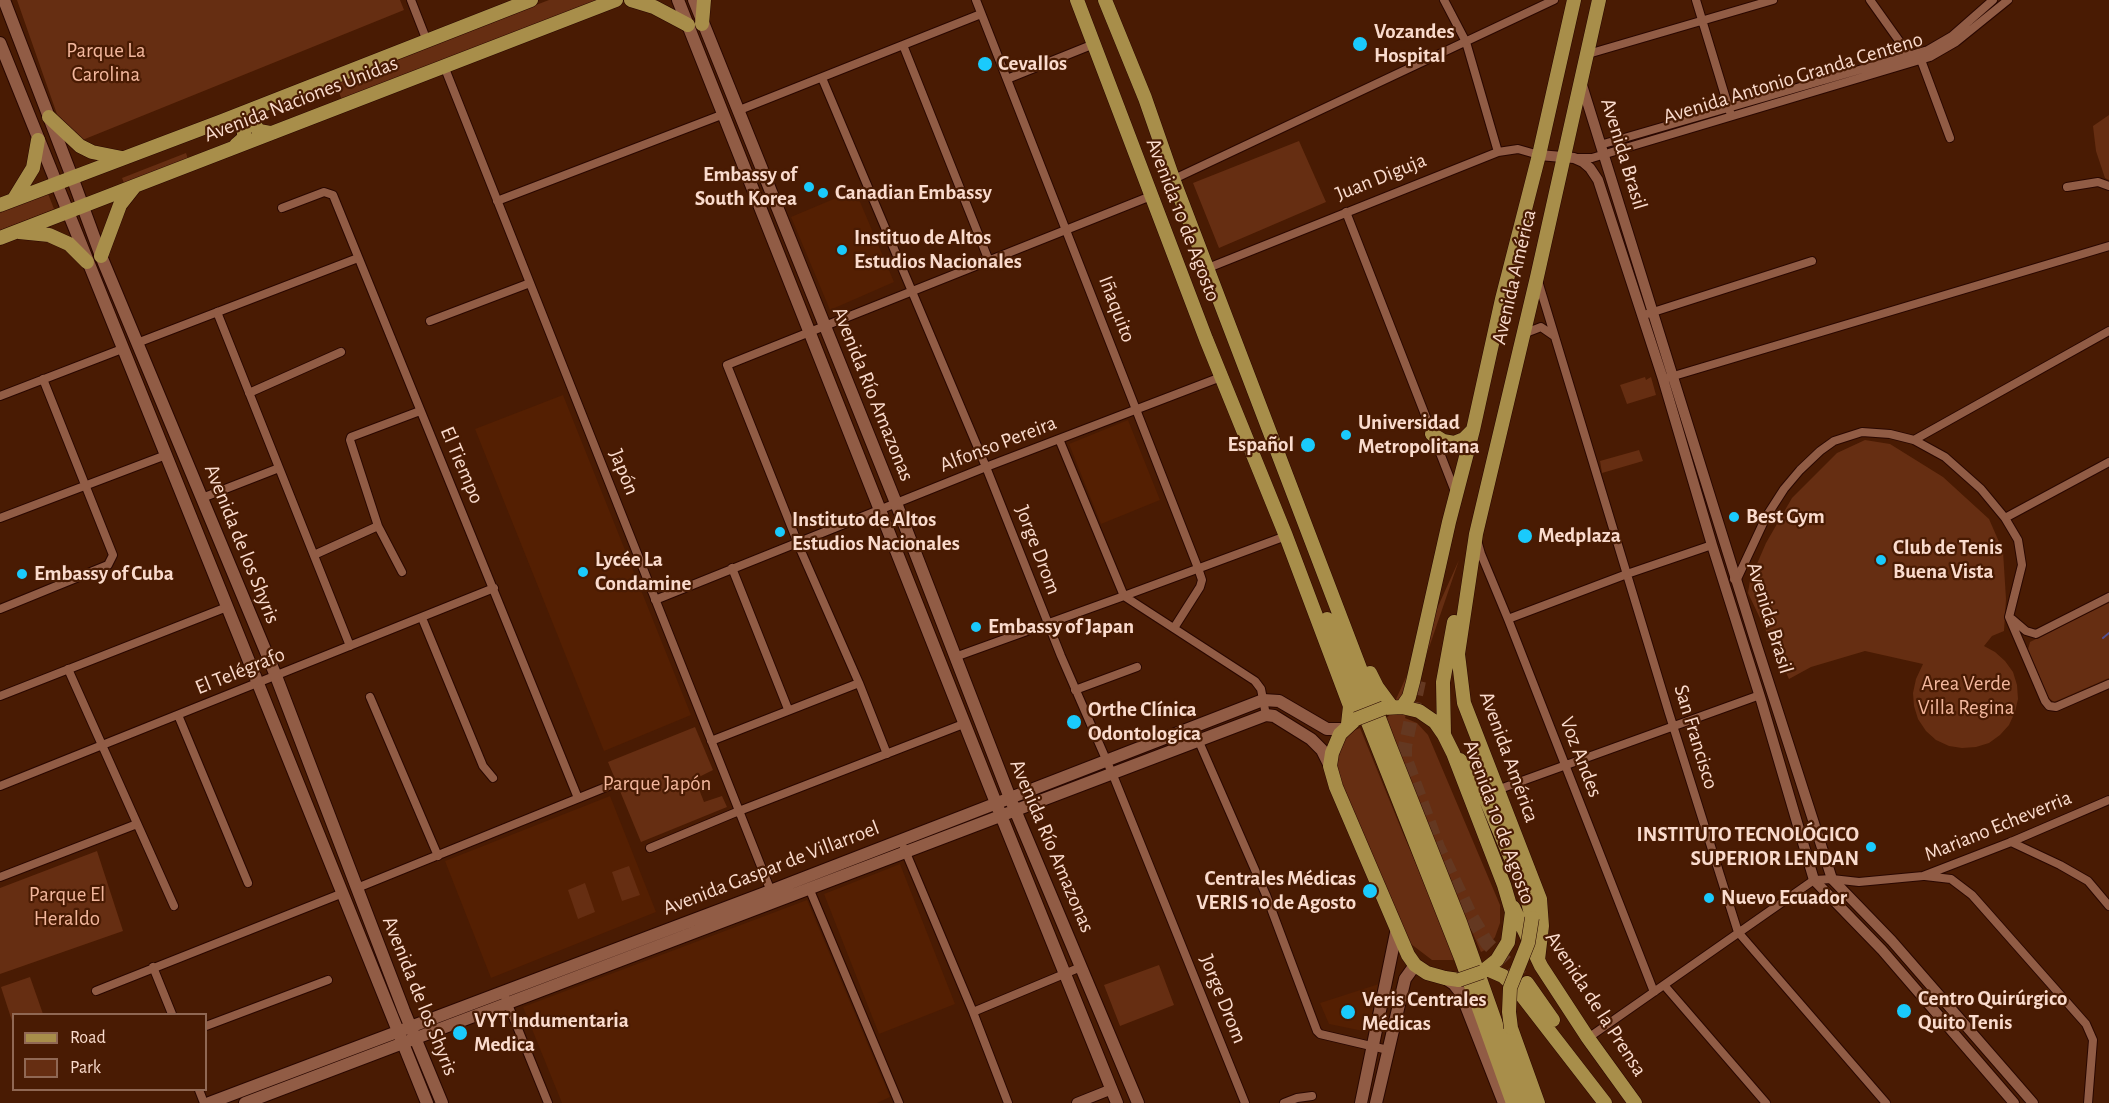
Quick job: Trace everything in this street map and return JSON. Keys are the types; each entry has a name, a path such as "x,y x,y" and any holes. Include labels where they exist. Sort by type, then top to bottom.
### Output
{"main road":[{"name":"Avenida de los Shyris","path":"4,0 83,205 100,256 276,676 357,888 407,1035 427,1103"},
{"name":"Avenida Naciones Unidas","path":"0,205 531,0"},
{"name":"Avenida Naciones Unidas","path":"0,238 616,0"},
{"path":"631,0 654,7 688,25"},
{"name":"Avenida Río Amazonas","path":"678,0 1117,1103"},
{"name":"Avenida Río Amazonas","path":"694,0 896,503 1010,798 1138,1103"},
{"path":"702,24 704,0"},
{"name":"Avenida 10 de Agosto","path":"1077,0 1350,706 1349,724 1334,746 1330,766"},
{"path":"1086,0 1119,89 1120,115"},
{"path":"1097,0 1130,83 1145,98"},
{"name":"Avenida 10 de Agosto","path":"1105,0 1145,98 1173,179 1417,818 1460,922 1524,1103"},
{"name":"Avenida América","path":"1392,707 1409,697 1413,682 1574,0"},
{"name":"Avenida América","path":"1538,960 1542,926 1541,905 1464,703 1458,654 1476,534 1522,334 1568,157 1581,81 1599,0"},
{"name":"Avenida de los Shyris","path":"0,44 343,893 407,1035 442,1103"},
{"path":"270,133 255,127 252,119 255,112 274,101"},
{"path":"49,117 80,146 92,152 122,158"},
{"path":"222,121 236,121 244,130 241,143 229,149"},
{"path":"14,199 30,176 38,140"},
{"path":"100,256 120,205 136,184"},
{"path":"17,231 49,235 69,244 87,262"},
{"path":"1432,434 1443,441 1454,443 1464,439 1473,430"},
{"name":"Avenida 10 de Agosto","path":"1276,448 1290,470 1361,652 1377,687 1392,707 1425,714 1435,722 1453,753 1507,894 1512,919 1508,942 1501,954 1484,971"},
{"name":"Avenida 10 de Agosto","path":"1252,454 1267,472 1292,530 1461,958 1513,1103"},
{"name":"Avenida América","path":"1442,583 1456,525 1457,496"},
{"name":"Avenida América","path":"1444,735 1443,682 1457,608 1472,565"},
{"path":"1263,700 1279,702 1327,729 1349,724 1392,707"},
{"name":"Avenida Gaspar de Villarroel","path":"1196,734 1263,700"},
{"path":"1266,715 1274,716 1311,739 1322,750 1407,955 1427,973 1452,979 1484,971 1503,976 1520,993 1605,1103"},
{"name":"Avenida Gaspar de Villarroel","path":"206,1103 643,952 900,839 996,803 1109,767 1196,734 1266,715"},
{"path":"1453,753 1475,778 1484,795 1526,894 1532,918 1528,943 1510,988 1509,1012 1511,1028 1538,1103"},
{"name":"Avenida Gaspar de Villarroel","path":"505,998 637,941 772,896 809,888 1001,816 1109,767"},
{"name":"Avenida de la Prensa","path":"1507,894 1538,960 1588,1038 1635,1103"},
{"path":"1361,1103 1396,933"},
{"path":"637,941 643,952"},
{"path":"1376,1103 1405,979 1415,964"},
{"path":"1452,979 1461,993 1504,1103"},
{"name":"Avenida de la Prensa","path":"1527,983 1611,1103"},
{"name":"Avenida Gaspar de Villarroel","path":"245,1103 407,1035"}],"street":[{"path":"411,0 427,41"},
{"name":"Iñaquito","path":"976,0 1202,580 1174,628"},
{"path":"1444,0 1466,42 1498,152"},
{"path":"1173,179 1554,0"},
{"path":"1696,0 1730,111"},
{"path":"1588,54 1773,0"},
{"path":"1870,0 1915,59 1950,138"},
{"name":"Avenida Antonio Granda Centeno","path":"1915,59 1952,36 1988,5 2008,0"},
{"name":"Avenida Antonio Granda Centeno","path":"1568,157 1592,158 1602,150 1730,111 1915,59 1930,57 1956,42 1988,5"},
{"path":"737,111 981,14"},
{"path":"1007,79 1094,44"},
{"path":"903,45 989,261"},
{"name":"Japón","path":"444,66 772,896"},
{"name":"Jorge Drom","path":"822,78 986,467 1047,623 1109,767 1245,1103"},
{"name":"Avenida Brasil","path":"1581,81 1653,311 1712,545 1760,695 1814,880 1882,950 2014,1103"},
{"path":"497,201 724,114"},
{"name":"Juan Diguja","path":"1208,268 1498,152 1518,149 1539,156 1568,157"},
{"name":"Avenida Brasil","path":"1568,157 1587,165 1598,180 1642,315 1669,377 1737,579 1832,879 1892,941 2033,1103"},
{"path":"2067,187 2098,182 2109,186"},
{"name":"El Tiempo","path":"282,208 324,192 333,195 578,798"},
{"path":"887,754 798,543 727,365 1151,196"},
{"path":"1346,212 1457,496"},
{"path":"1669,377 2109,246"},
{"path":"137,343 358,258"},
{"path":"1642,315 1812,261"},
{"name":"San Francisco","path":"1537,277 1626,574 1738,932 1877,1099 1886,1103"},
{"path":"430,321 530,283"},
{"path":"217,312 350,646"},
{"path":"1522,334 1540,327 1554,337"},
{"path":"1914,440 2109,332"},
{"path":"0,396 122,349"},
{"path":"249,393 341,352"},
{"name":"Alfonso Pereira","path":"655,600 986,467 1221,377"},
{"path":"0,609 108,566 113,555 43,379"},
{"path":"402,572 378,526 350,440 351,436 420,411"},
{"path":"1723,581 1737,579 1766,517 1795,476 1820,451 1834,441 1862,432 1890,434 1914,440 1945,458 1981,489 2005,518 2018,540 2022,565 2009,617 2044,701 2049,706 2056,707 2109,684"},
{"path":"1059,439 1124,596 1255,681 1261,689 1266,715"},
{"path":"0,518 166,455"},
{"path":"2005,518 2109,462"},
{"path":"202,498 279,468"},
{"path":"314,555 378,526"},
{"name":"Voz Andes","path":"1476,534 1481,554 1654,992"},
{"path":"955,657 1286,536"},
{"path":"1508,619 1626,574 1712,545"},
{"path":"732,568 788,709"},
{"name":"El Telégrafo","path":"0,786 494,588"},
{"path":"2009,617 2026,631 2036,634 2109,597"},
{"path":"0,696 227,607"},
{"path":"422,618 483,766 493,778"},
{"path":"1075,690 1137,667"},
{"path":"68,669 174,906"},
{"path":"711,741 859,683"},
{"path":"1497,790 1760,695"},
{"path":"370,697 438,856"},
{"path":"178,715 248,883"},
{"path":"650,848 966,723"},
{"path":"1196,734 1266,895 1317,1031 1320,1034 1388,1050"},
{"path":"357,888 611,785"},
{"name":"Mariano Echeverria","path":"1814,880 1859,882 1923,876 2011,842 2109,800"},
{"path":"0,877 137,824"},
{"path":"900,839 973,1012 1008,1103"},
{"path":"2011,842 2088,881 2109,906"},
{"path":"1923,876 1951,879 1972,895 2086,1024 2093,1040 2088,1103"},
{"path":"1588,1038 1814,880"},
{"path":"809,888 899,1103"},
{"path":"96,991 343,893"},
{"path":"153,967 172,1013"},
{"path":"973,1012 1082,967"},
{"path":"207,1026 328,980"},
{"path":"1664,985 1766,1103"},
{"path":"505,998 548,1103"},
{"path":"1077,1103 1112,1089"},
{"path":"1284,1103 1312,1096"}],"shaded area":[{"name":"Instituo de Altos Estudios Nacionales","path":"855,190 894,282 830,310 791,217"},
{"name":"Lycée La Condamine","path":"563,395 691,715 604,751 475,429"},
{"path":"1128,420 1160,500 1101,524 1069,444"},
{"path":"610,796 656,912 491,978 445,861"},
{"path":"900,864 955,1004 879,1034 824,894"},
{"path":"807,900 890,1097 877,1103 562,1103 523,1007"},
{"name":"Veris Centrales Médicas","path":"1379,984 1368,1032 1329,1024 1320,1003"}],"green space":[{"name":"Parque La Carolina","path":"17,0 400,0 404,10 80,141 59,120"},
{"path":"549,0 600,0 342,100 335,82"},
{"path":"2109,115 2109,180 2105,178 2096,151 2093,126"},
{"path":"1299,141 1326,202 1219,248 1193,183"},
{"path":"186,153 188,159 124,183 122,178"},
{"path":"47,191 54,209 0,230 0,209"},
{"path":"1645,377 1646,380 1651,377 1656,395 1627,404 1620,385"},
{"name":"Club de Tenis Buena Vista","path":"1865,440 1890,444 1943,477 1989,519 2003,551 2006,599 2004,631 1992,636 1984,646 1995,652 2013,672 2018,699 2009,725 1989,743 1976,747 1949,746 1936,740 1926,731 1918,719 1913,693 1923,664 1865,651 1811,667 1789,679 1748,593 1750,580 1766,543 1792,498 1837,453"},
{"path":"1639,450 1643,461 1602,473 1600,461"},
{"path":"1459,560 1405,718 1417,723 1428,735 1500,905 1500,923 1495,937 1481,952 1426,827 1383,720 1388,717"},
{"path":"2109,603 2109,678 2054,702 2045,695 2027,653 2030,642"},
{"name":"Parque Japón","path":"695,727 713,770 695,779 704,802 722,796 727,807 641,842 608,762"},
{"path":"1360,728 1457,960 1432,960 1407,941 1338,780 1336,761 1341,743 1352,731"},
{"name":"Parque El Heraldo","path":"97,851 123,931 0,974 0,888"},
{"path":"629,866 640,895 622,901 612,872"},
{"path":"585,883 595,912 578,919 568,890"},
{"path":"1159,965 1174,1005 1120,1026 1104,985"},
{"path":"30,977 43,1013 12,1013 12,1021 1,987"}],"waterway":[{"path":"2103,638 2109,633"}],"tunnel":[{"path":"1419,681 1405,747 1405,757 1438,847 1471,916 1487,943 1527,983"}],"place":[{"name":"Vozandes Hospital","path":"1360,44"},
{"name":"Cevallos","path":"985,64"},
{"name":"Embassy of South Korea","path":"809,187"},
{"name":"Canadian Embassy","path":"823,193"},
{"name":"Instituo de Altos Estudios Nacionales","path":"842,250"},
{"name":"Universidad Metropolitana","path":"1346,435"},
{"name":"Español","path":"1308,445"},
{"name":"Best Gym","path":"1734,517"},
{"name":"Instituto de Altos Estudios Nacionales","path":"780,532"},
{"name":"Medplaza","path":"1525,536"},
{"name":"Club de Tenis Buena Vista","path":"1881,560"},
{"name":"Lycée La Condamine","path":"583,572"},
{"name":"Embassy of Cuba","path":"22,574"},
{"name":"Embassy of Japan","path":"976,627"},
{"name":"Orthe Clínica Odontologica","path":"1074,722"},
{"name":"INSTITUTO TECNOLÓGICO SUPERIOR LENDAN","path":"1871,847"},
{"name":"Centrales Médicas VERIS 10 de Agosto","path":"1370,891"},
{"name":"Nuevo Ecuador","path":"1709,898"},
{"name":"Centro Quirúrgico Quito Tenis","path":"1904,1011"},
{"name":"Veris Centrales Médicas","path":"1348,1012"},
{"name":"VYT Indumentaria Medica","path":"460,1033"}],"park label":[{"name":"Area Verde Villa Regina","path":"1966,696"}]}
